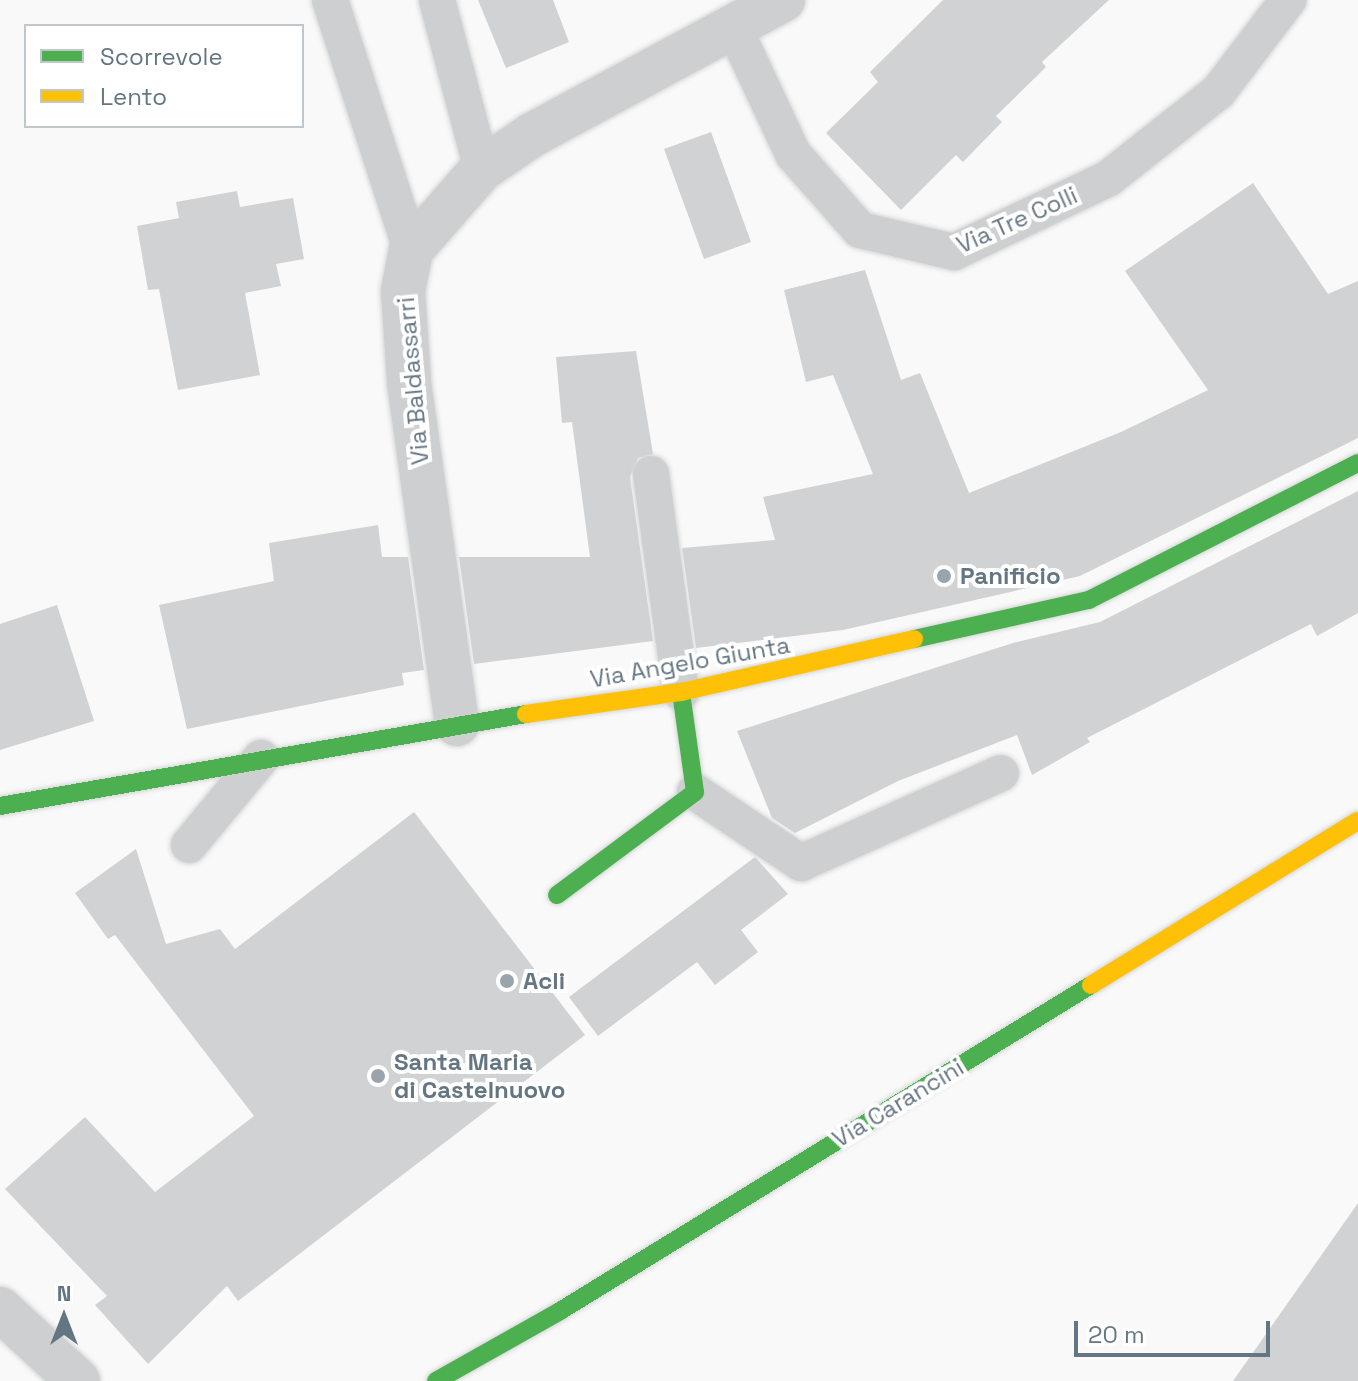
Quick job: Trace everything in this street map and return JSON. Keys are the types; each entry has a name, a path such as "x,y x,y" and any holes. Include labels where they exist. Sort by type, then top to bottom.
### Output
{"street":[{"path":"411,250 482,169 590,101 735,30 783,0"},
{"name":"Via Baldassarri","path":"411,250 403,291 409,381 457,724"},
{"name":"Via Angelo Giunta","path":"0,806 457,724 681,692 1089,600 1358,463"},
{"path":"557,895 695,792 681,692"},
{"name":"Via Carancini","path":"436,1381 560,1311 1358,821"},
{"path":"0,1309 78,1381"}],"lane":[{"path":"330,0 411,250"},
{"path":"437,0 482,169"},
{"name":"Via Tre Colli","path":"735,30 793,154 860,230 954,252 1109,178 1218,92 1288,0"},
{"path":"651,474 681,692"},
{"path":"189,845 261,758"},
{"path":"695,792 801,863 1001,773"}],"building":[{"path":"478,0 553,0 569,42 506,68"},
{"path":"943,0 1109,0 1042,62 1046,67 996,116 1002,122 963,162 956,155 901,210 826,133 878,82 870,72"},
{"path":"711,132 751,242 704,259 664,149"},
{"path":"1253,183 1328,294 1358,281 1358,438 1080,576 843,630 696,648 682,548 775,540 763,497 873,474 833,375 806,382 784,290 865,270 901,380 920,373 969,493 1121,432 1208,390 1125,271"},
{"path":"237,191 240,207 293,198 304,259 276,264 281,286 245,293 260,375 178,390 159,289 148,290 137,226 179,218 176,202"},
{"path":"636,351 653,454 638,458 630,477 653,641 474,664 459,557 590,557 572,422 562,423 556,357"},
{"path":"1358,491 1358,613 1317,636 1311,624 1087,738 1090,742 1032,775 1017,735 898,781 795,833 772,818 737,731 1013,643 1100,622"},
{"path":"378,525 382,557 408,557 424,670 402,673 404,685 187,729 159,605 274,581 269,543"},
{"path":"57,605 94,721 0,750 0,624"},
{"name":"Santa Maria di Castelnuovo","path":"414,812 585,1035 238,1301 227,1286 148,1364 95,1305 107,1296 5,1189 85,1117 155,1192 254,1116 115,935 108,939 75,893 136,849 166,944 220,929 235,949"},
{"path":"755,857 788,894 741,930 758,952 715,985 697,962 598,1036 569,997"},
{"path":"1358,1203 1358,1381 1233,1381"}],"traffic: fast":[{"path":"914,639 1089,600 1358,463"},
{"path":"557,895 695,792 681,692"},
{"path":"0,806 526,714"},
{"path":"436,1381 560,1311 1091,985"}],"traffic: slow":[{"path":"526,714 681,692 914,639"},
{"path":"1091,985 1358,821"}],"place":[{"name":"Panificio","path":"944,576"},
{"name":"Acli","path":"507,981"},
{"name":"Santa Maria di Castelnuovo","path":"378,1076"}]}
